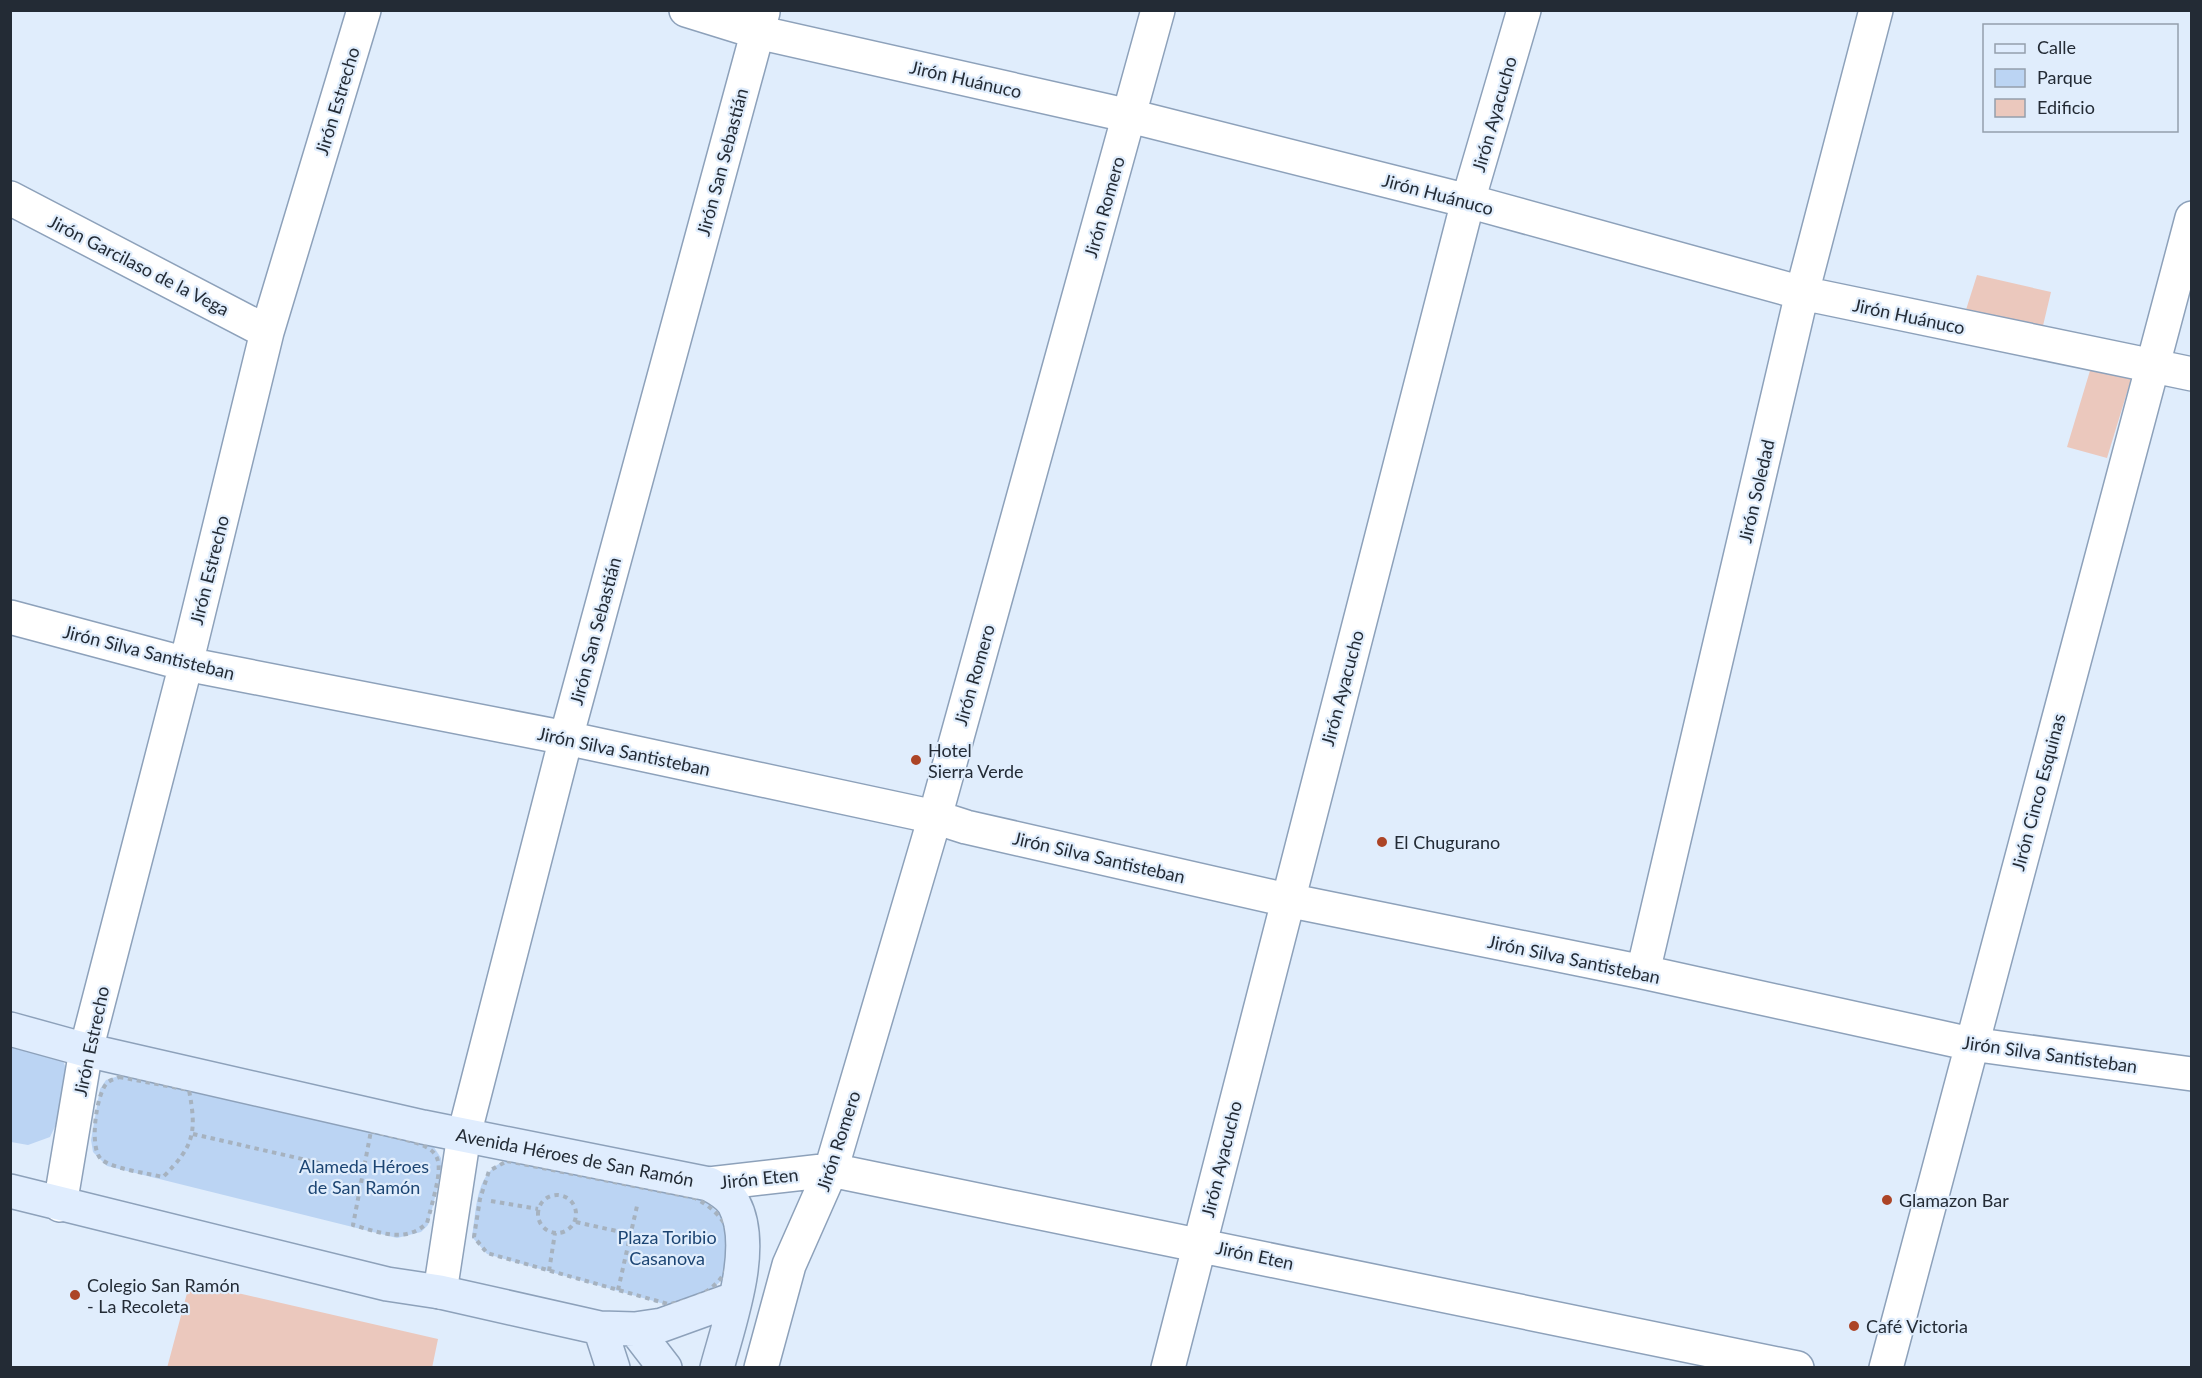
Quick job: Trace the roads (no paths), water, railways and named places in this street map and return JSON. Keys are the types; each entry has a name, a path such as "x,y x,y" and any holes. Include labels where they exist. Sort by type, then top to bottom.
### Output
{"main road":[{"name":"Avenida Héroes de San Ramón","path":"10,1029 86,1050 464,1135 709,1184 734,1203 740,1221 744,1254 717,1368"},
{"path":"10,1191 387,1284 440,1292 600,1328 635,1329 685,1319 734,1299"},
{"path":"600,1328 613,1368"},
{"path":"635,1329 665,1368"}],"street":[{"name":"Jirón Estrecho","path":"60,1205 86,1050 186,664 267,332 364,10"},
{"name":"Jirón Huánuco","path":"686,10 760,21 1468,201 1802,293 2192,374"},
{"name":"Jirón Romero","path":"761,1368 789,1265 831,1170 935,817 1158,10"},
{"name":"Jirón Ayacucho","path":"1168,1368 1468,201 1524,10"},
{"name":"Jirón Soledad","path":"1643,972 1802,293 1876,10"},
{"name":"Jirón San Sebastián","path":"440,1292 464,1135 566,738 760,21"},
{"name":"Jirón Garcilaso de la Vega","path":"10,198 267,332"},
{"name":"Jirón Cinco Esquinas","path":"1886,1368 2192,218"},
{"name":"Jirón Silva Santisteban","path":"10,617 186,664 566,738 935,817 966,827 1287,900 1643,972 1971,1044 2192,1074"},
{"name":"Jirón Eten","path":"709,1184 831,1170 1797,1368"},
{"path":"734,1299 789,1265"}],"place":[{"name":"Hotel Sierra Verde","path":"916,760"},
{"name":"El Chugurano","path":"1382,842"},
{"name":"Glamazon Bar","path":"1887,1200"},
{"name":"Colegio San Ramón - La Recoleta","path":"75,1295"},
{"name":"Café Victoria","path":"1854,1326"}],"park label":[{"name":"Alameda Héroes de San Ramón","path":"364,1176"},
{"name":"Plaza Toribio Casanova","path":"667,1247"}]}
